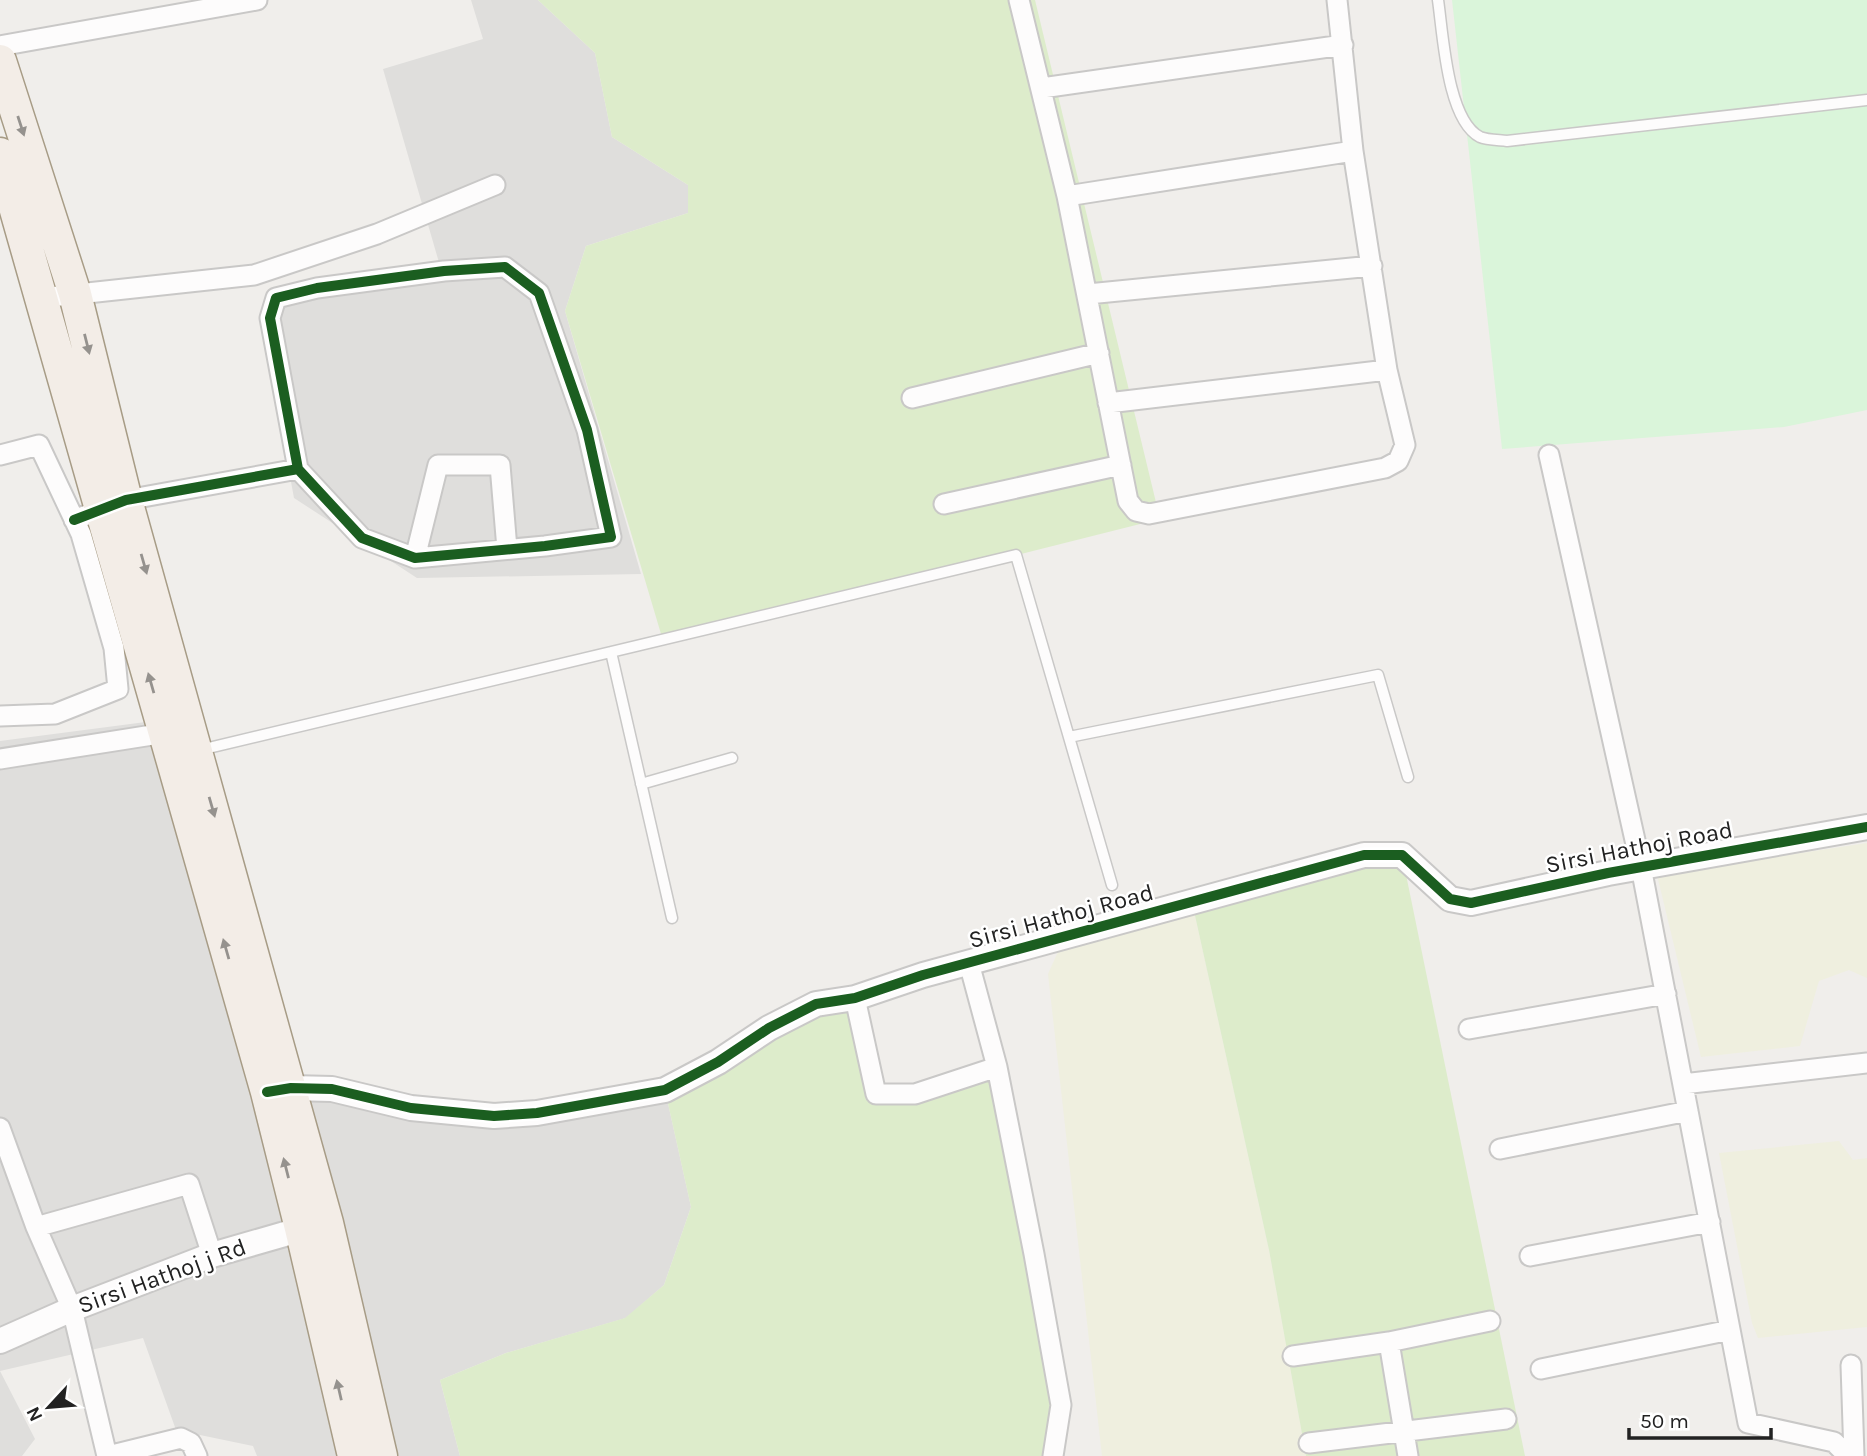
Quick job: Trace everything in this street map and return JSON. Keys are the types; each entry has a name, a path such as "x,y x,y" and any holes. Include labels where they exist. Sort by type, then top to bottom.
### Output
{"main road":[{"path":"0,61 75,294 100,509"},
{"path":"0,154 100,509 178,748 279,1090 314,1225 381,1456"},
{"path":"314,1225 354,1456"}],"street":[{"path":"0,46 257,0"},
{"path":"1020,0 1088,293 1128,501 1136,511 1149,514 1385,468 1398,461 1405,445 1387,370 1353,151 1337,0"},
{"path":"1042,88 1343,45"},
{"path":"1067,196 1353,151"},
{"path":"41,298 254,275 377,234 495,185"},
{"path":"1088,293 1372,266"},
{"path":"505,267 540,293 587,430 611,537 507,549 415,558 362,538 299,469 270,318 276,298 317,288 444,271 505,267"},
{"path":"912,398 1099,353"},
{"path":"1108,403 1387,370"},
{"path":"0,455 39,445 100,509"},
{"path":"1549,455 1641,867 1748,1423 1834,1441 1848,1456"},
{"path":"415,558 438,465 500,464 507,549"},
{"path":"944,504 1121,465"},
{"path":"0,716 55,714 118,689 114,648 81,534 100,509 299,469"},
{"path":"0,759 178,748"},
{"name":"Sirsi Hathoj Road","path":"279,1090 332,1089 411,1108 494,1116 537,1113 665,1090 718,1062 769,1028 816,1004 855,998 923,975 1364,855 1402,855 1450,899 1471,903 1641,867 1867,827"},
{"path":"970,963 997,1067 1061,1405 1053,1456"},
{"path":"1469,1029 1666,994"},
{"path":"855,998 876,1094 915,1094 997,1067"},
{"path":"1683,1084 1867,1063"},
{"path":"1500,1149 1688,1111"},
{"path":"0,1128 36,1227 72,1309 107,1456 181,1438 191,1443 197,1456"},
{"path":"36,1227 189,1184 212,1255"},
{"path":"1530,1256 1710,1222"},
{"name":"Sirsi Hathoj j Rd","path":"0,1341 72,1309 212,1255 314,1225"},
{"path":"1293,1356 1389,1342 1490,1321"},
{"path":"1541,1369 1730,1330"},
{"path":"1389,1342 1408,1456"},
{"path":"1851,1365 1854,1456"},
{"path":"1308,1443 1506,1419"}],"lane":[{"path":"1438,0 1450,83 1461,118 1480,137 1507,141 1867,100"},
{"path":"178,748 611,652 1017,555 1112,885"},
{"path":"611,652 672,918"},
{"path":"1069,737 1378,675 1408,777"},
{"path":"641,784 732,758"}],"shaded area":[{"path":"471,0 538,0 595,53 612,137 688,185 688,213 586,246 565,311 641,574 417,578 294,498 260,314 267,298 440,266 383,69 483,39"},
{"path":"161,720 340,1456 257,1456 253,1446 176,1430 143,1338 0,1371 0,741"},
{"path":"291,1088 537,1113 665,1090 691,1207 664,1285 626,1318 506,1353 440,1380 460,1456 381,1456"},
{"path":"0,1371 35,1439 22,1456 0,1456"}],"green space":[{"path":"538,0 1035,0 1160,519 664,644 565,311 586,246 688,213 688,185 612,137 595,53"},
{"path":"1452,0 1867,0 1867,410 1784,427 1502,449"},
{"path":"1867,843 1867,978 1849,970 1819,981 1800,1046 1701,1057 1657,875"},
{"path":"1402,855 1525,1456 1306,1456 1269,1250 1192,902"},
{"path":"1192,902 1269,1250 1306,1456 1102,1456 1048,974 1065,936"},
{"path":"855,998 877,1094 997,1067 1061,1405 1053,1456 460,1456 440,1380 506,1353 625,1318 664,1285 691,1207 665,1090"},
{"path":"1839,1141 1853,1160 1867,1158 1867,1327 1758,1338 1752,1323 1719,1153"}],"cycle path":[{"path":"74,520 126,500 298,469 270,318 276,298 317,288 444,271 505,267 539,293 587,430 611,537 415,558 362,538 298,469"},
{"path":"267,1092 291,1088 332,1089 411,1108 494,1116 537,1113 665,1090 718,1062 769,1028 816,1004 855,998 923,975 1364,855 1402,855 1450,899 1471,903 1608,873 1867,827"}]}
